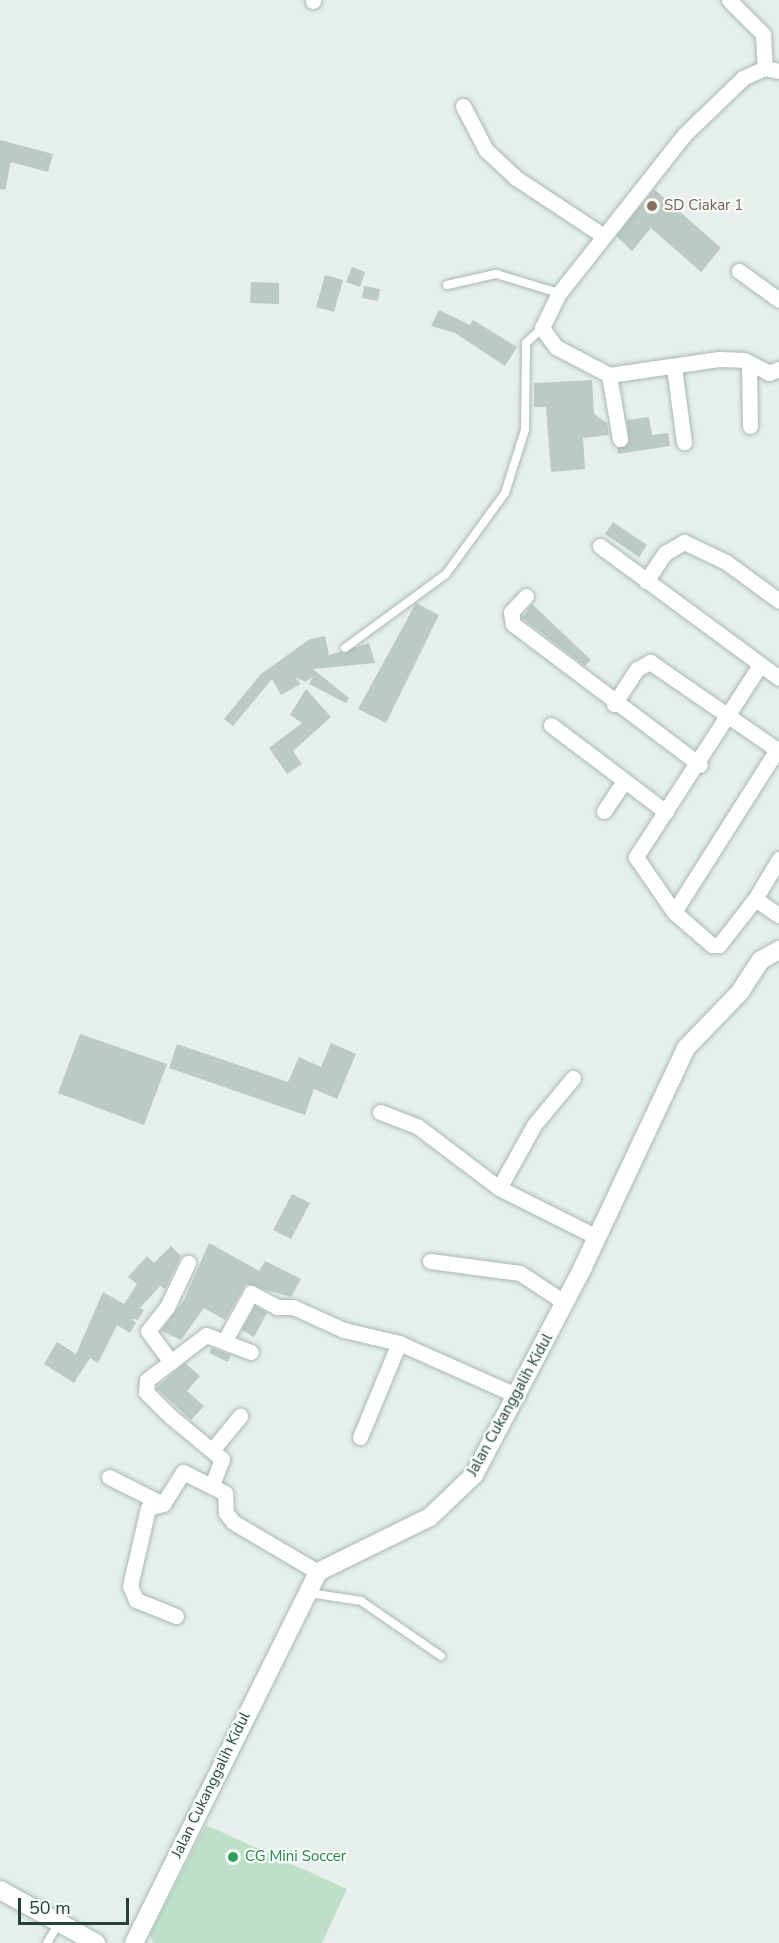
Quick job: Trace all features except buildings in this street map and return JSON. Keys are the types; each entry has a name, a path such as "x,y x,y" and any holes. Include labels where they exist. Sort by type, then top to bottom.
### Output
{"street":[{"path":"729,0 763,34 772,69 743,78 684,135 559,293 542,328 556,347 609,375 674,368 719,359 749,363 769,373 779,369"},
{"path":"463,106 486,150 516,178 602,236"},
{"path":"739,271 779,300"},
{"path":"749,363 750,426"},
{"path":"674,368 684,442"},
{"path":"609,375 620,439"},
{"path":"646,581 665,553 684,542 726,562 779,601"},
{"path":"600,546 779,678"},
{"path":"526,596 512,612 513,624 614,704 700,765"},
{"path":"614,704 637,669 650,662 726,717 778,750 674,912"},
{"path":"760,665 726,717 700,765 636,857 674,912 704,941 719,945 755,899 779,859"},
{"path":"551,725 666,812"},
{"path":"604,811 624,782"},
{"path":"755,899 779,915"},
{"name":"Jalan Cukanggalih Kidul","path":"134,1943 305,1593 318,1572 400,1534 448,1502 474,1475 518,1396 597,1237 686,1048 740,992 761,960 779,951"},
{"path":"499,1188 534,1125 573,1078"},
{"path":"380,1112 417,1126 499,1188 597,1237"},
{"path":"430,1261 520,1273 564,1302"},
{"path":"170,1361 148,1331 167,1307 188,1263"},
{"path":"225,1340 251,1293 276,1307 293,1307 344,1330 399,1343 518,1396"},
{"path":"212,1485 224,1464 213,1449 146,1392 151,1374 202,1336 225,1340 251,1352"},
{"path":"360,1437 399,1343"},
{"path":"213,1449 240,1416"},
{"path":"176,1616 130,1595 148,1508 163,1504 180,1473 212,1485 225,1493 226,1513 233,1522 318,1572"},
{"path":"109,1477 163,1504"},
{"path":"0,1890 96,1943"}],"lane":[{"path":"447,285 496,274 559,293"},
{"path":"345,648 446,574 505,493 525,429 526,343 542,328"},
{"path":"305,1593 361,1601 441,1656"},
{"path":"46,1943 59,1923"}],"green space":[{"name":"CG Mini Soccer","path":"206,1825 347,1889 322,1943 153,1943 150,1934"}],"place":[{"name":"SD Ciakar 1","path":"652,206"},
{"name":"CG Mini Soccer","path":"233,1857"}]}
